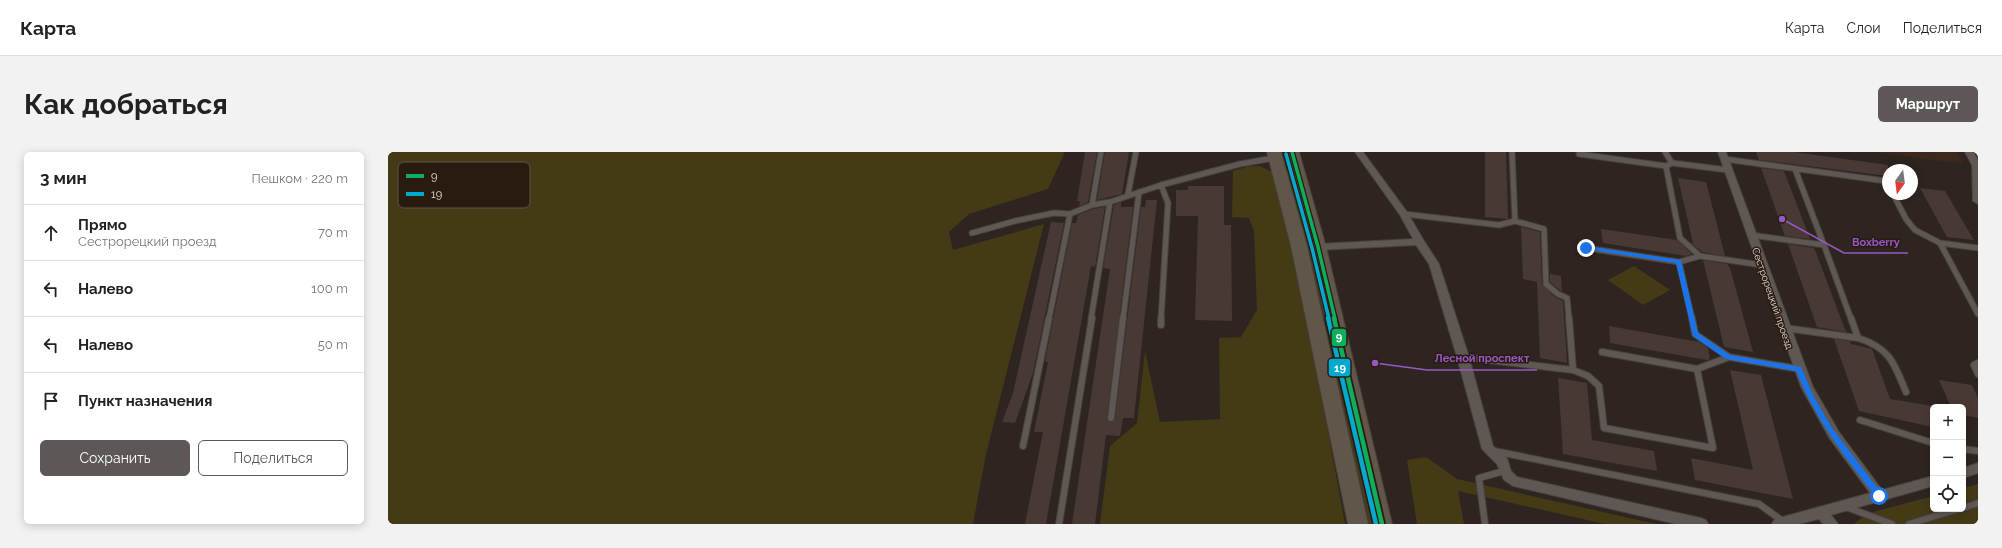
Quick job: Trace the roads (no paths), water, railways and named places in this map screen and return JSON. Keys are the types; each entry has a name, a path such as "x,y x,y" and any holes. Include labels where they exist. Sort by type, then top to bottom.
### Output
{"main road":[{"path":"1284,154 1318,247 1382,524"},
{"path":"1284,154 1299,246 1358,524"}],"street":[{"path":"1359,152 1404,214 1419,242 1434,264 1463,357 1488,449 1503,462 1504,471 1513,481 1702,524"},
{"path":"1969,152 1976,165 1978,201"},
{"name":"Сестрорецкий проезд","path":"1723,155 1799,369 1811,398 1830,430 1879,496"},
{"path":"1318,247 1419,242"},
{"path":"1966,472 1978,468"},
{"path":"1782,523 1930,482"},
{"path":"1821,512 1831,524"}],"lane":[{"path":"1092,205 1101,152"},
{"path":"1128,194 1136,152"},
{"path":"1512,152 1515,221"},
{"path":"1665,152 1672,163"},
{"path":"972,233 1054,213 1070,214 1092,205 1110,202 1128,194 1240,164 1284,154"},
{"path":"1579,154 1666,166 1672,163 1728,170"},
{"path":"1723,155 1795,169 1882,180"},
{"path":"1666,166 1680,238 1700,256"},
{"path":"1795,169 1858,338"},
{"path":"1161,185 1168,203 1161,325"},
{"path":"1112,418 1139,192"},
{"path":"1896,200 1912,228 1923,237 1940,243 1978,248"},
{"path":"1059,524 1110,202"},
{"path":"1023,446 1070,214"},
{"path":"1404,214 1499,225 1515,221 1544,229 1546,284 1558,294 1567,298 1573,370"},
{"path":"1751,234 1824,245"},
{"path":"1940,243 1978,314"},
{"path":"1586,248 1679,262 1700,256 1762,265"},
{"path":"1679,262 1695,334 1729,358 1799,369"},
{"path":"1784,327 1870,341 1891,354 1906,392"},
{"path":"1602,352 1697,369 1729,358"},
{"path":"1463,357 1573,370 1588,376 1599,386 1604,428 1713,448 1697,369"},
{"path":"1978,363 1974,365 1978,374"},
{"path":"1860,420 1930,442"},
{"path":"1488,449 1759,504 1782,523"},
{"path":"1966,449 1978,450"},
{"path":"1485,524 1479,478 1504,471"},
{"path":"1966,507 1978,503"},
{"path":"1844,506 1892,524"},
{"path":"1908,524 1949,512"}],"place":[{"name":"Boxberry","path":"1782,219"},
{"name":"Лесной проспект","path":"1375,363"}]}
